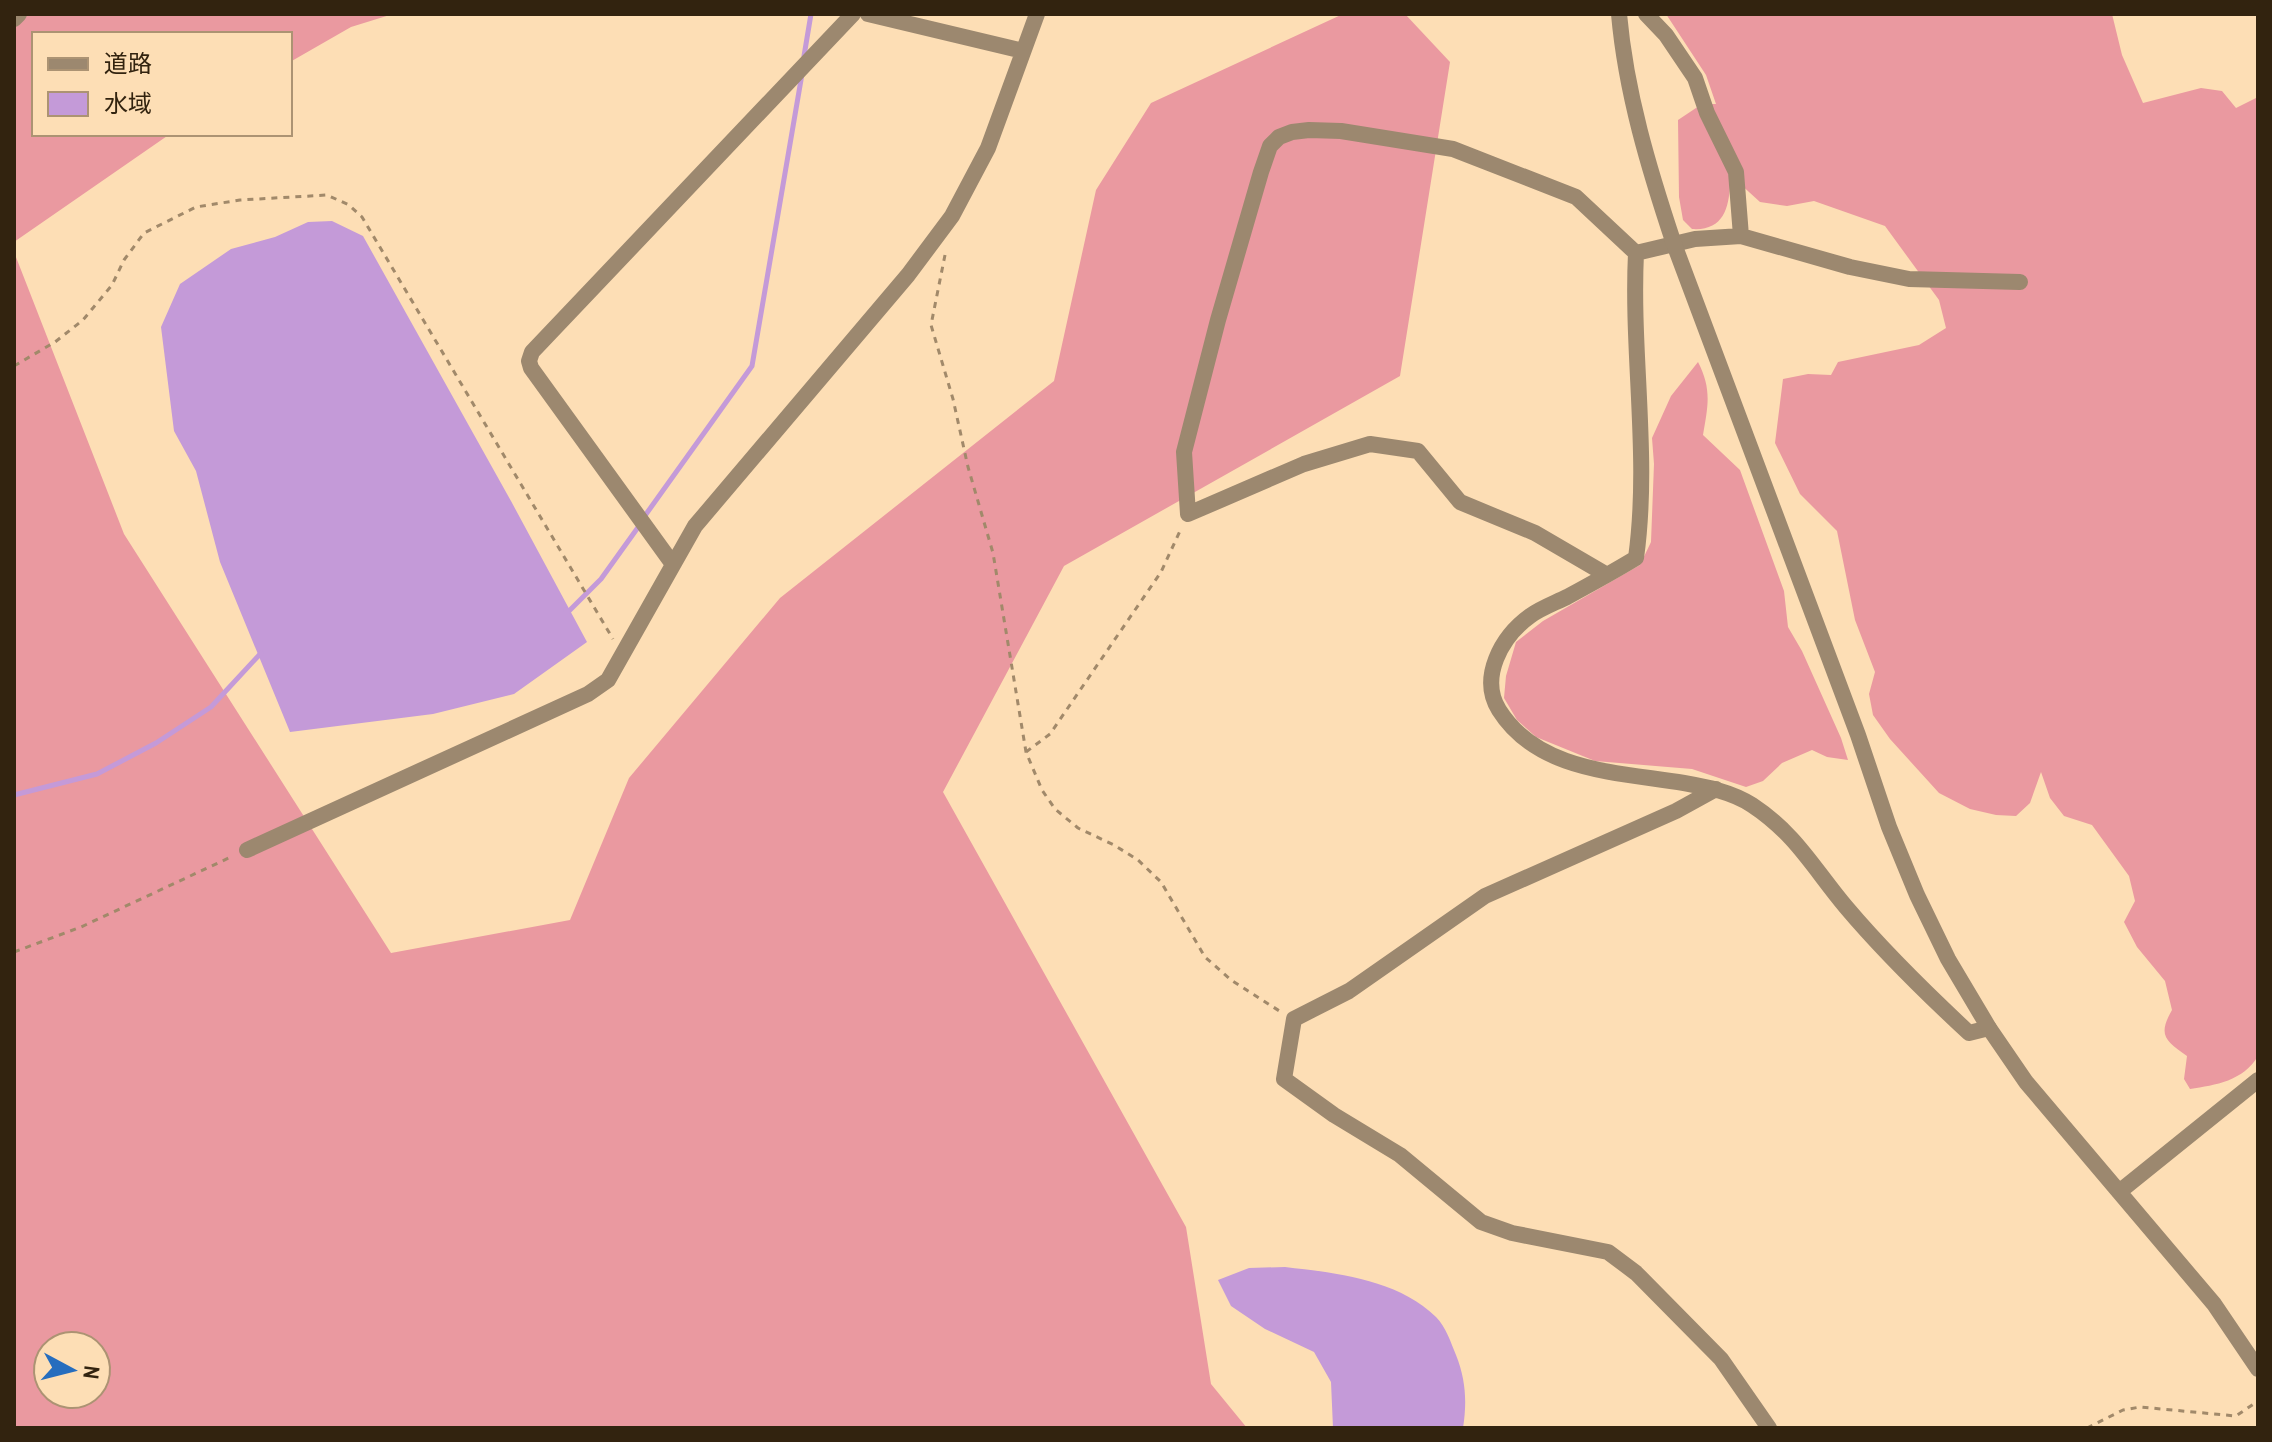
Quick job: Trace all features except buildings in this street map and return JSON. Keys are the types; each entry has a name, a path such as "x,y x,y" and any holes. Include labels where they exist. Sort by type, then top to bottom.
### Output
{"street":[{"path":"14,19 19,14"},
{"path":"672,563 531,368 529,361 532,352 853,14"},
{"path":"868,14 1023,51"},
{"path":"247,850 588,694 608,680 695,526 898,287 952,216 988,148 1037,14"},
{"path":"1619,14 1628,81 1639,129 1674,244 1858,735 1889,827 1917,895 1948,959 2026,1082 2214,1304 2258,1369"},
{"path":"1646,14 1666,35 1695,78 1707,113 1736,172 1741,236"},
{"path":"1607,575 1535,533 1460,502 1418,451 1370,444 1304,464 1188,514 1184,452 1261,172 1270,146 1279,137 1309,130 1341,131 1453,149 1576,197 1636,253 1633,310 1642,514 1636,558 1607,575 1529,617 1503,643 1491,670 1493,700 1509,727 1529,745 1555,758 1588,767 1716,789 1751,804 1795,839 1845,906 1912,980 1969,1033 1989,1028"},
{"path":"1636,253 1695,239 1741,236 1850,267 1909,279 2020,282"},
{"path":"1716,789 1676,811 1485,896 1349,991 1294,1019 1284,1079 1334,1115 1400,1155 1481,1222 1512,1233 1608,1252 1636,1273 1721,1359 1769,1428"},
{"path":"2119,1192 2258,1080"}],"path":[{"path":"14,366 55,342 83,320 112,285 133,246 144,233 158,225 196,207 240,200 327,195 349,205 362,217 623,656"},
{"path":"946,247 931,325 993,553 1026,752 1042,790 1055,809 1078,828 1138,860 1161,882 1205,957 1231,980 1294,1019"},
{"path":"1026,752 1050,734 1138,608 1161,572 1188,514"},
{"path":"14,952 81,927 247,850"},
{"path":"2087,1428 2123,1410 2236,1416 2258,1401"}],"shaded area":[{"path":"14,14 393,14 351,27 292,61 292,32 32,32 32,136 167,136 14,242"},
{"path":"1343,14 1405,14 1450,62 1400,376 1064,566 943,792 1186,1227 1211,1384 1247,1428 14,1428 14,252 124,534 391,953 570,920 629,778 780,598 1054,381 1096,190 1151,103"},
{"path":"1666,14 2112,14 2122,55 2143,103 2201,88 2222,91 2236,108 2258,97 2258,1056 2237,1076 2190,1089 2184,1079 2187,1056 2166,1037 2165,1026 2172,1010 2165,981 2137,947 2124,922 2135,901 2129,876 2092,825 2064,816 2050,798 2041,772 2030,803 2016,816 1970,809 1939,793 1890,739 1873,715 1869,694 1875,672 1855,620 1837,531 1800,494 1775,443 1783,379 1808,374 1831,375 1838,362 1919,345 1946,328 1939,300 1885,226 1814,201 1787,206 1760,202 1738,182 1730,184 1728,202 1717,222 1702,229 1692,229 1683,220 1679,197 1678,120 1702,104 1716,104 1706,75"},
{"path":"1698,362 1707,389 1703,435 1740,470 1784,591 1788,627 1802,651 1848,760 1827,757 1812,750 1782,763 1763,781 1746,787 1692,769 1595,761 1536,737 1517,720 1504,698 1506,676 1516,642 1543,621 1640,565 1651,542 1652,438 1671,396"}],"water":[{"path":"332,221 363,236 587,642 514,694 433,714 290,732 220,562 196,471 174,431 161,327 180,284 231,249 275,237 308,222"},
{"path":"1285,1267 1345,1275 1385,1286 1420,1304 1436,1317 1448,1335 1462,1373 1465,1401 1463,1428 1333,1428 1331,1382 1314,1352 1265,1329 1231,1306 1218,1280 1249,1268"}],"waterway":[{"path":"804,56 811,14"},
{"path":"644,517 752,366 802,74"},
{"path":"566,610 569,611 601,579 639,526"},
{"path":"14,795 97,774 156,743 211,707 261,653"}]}
